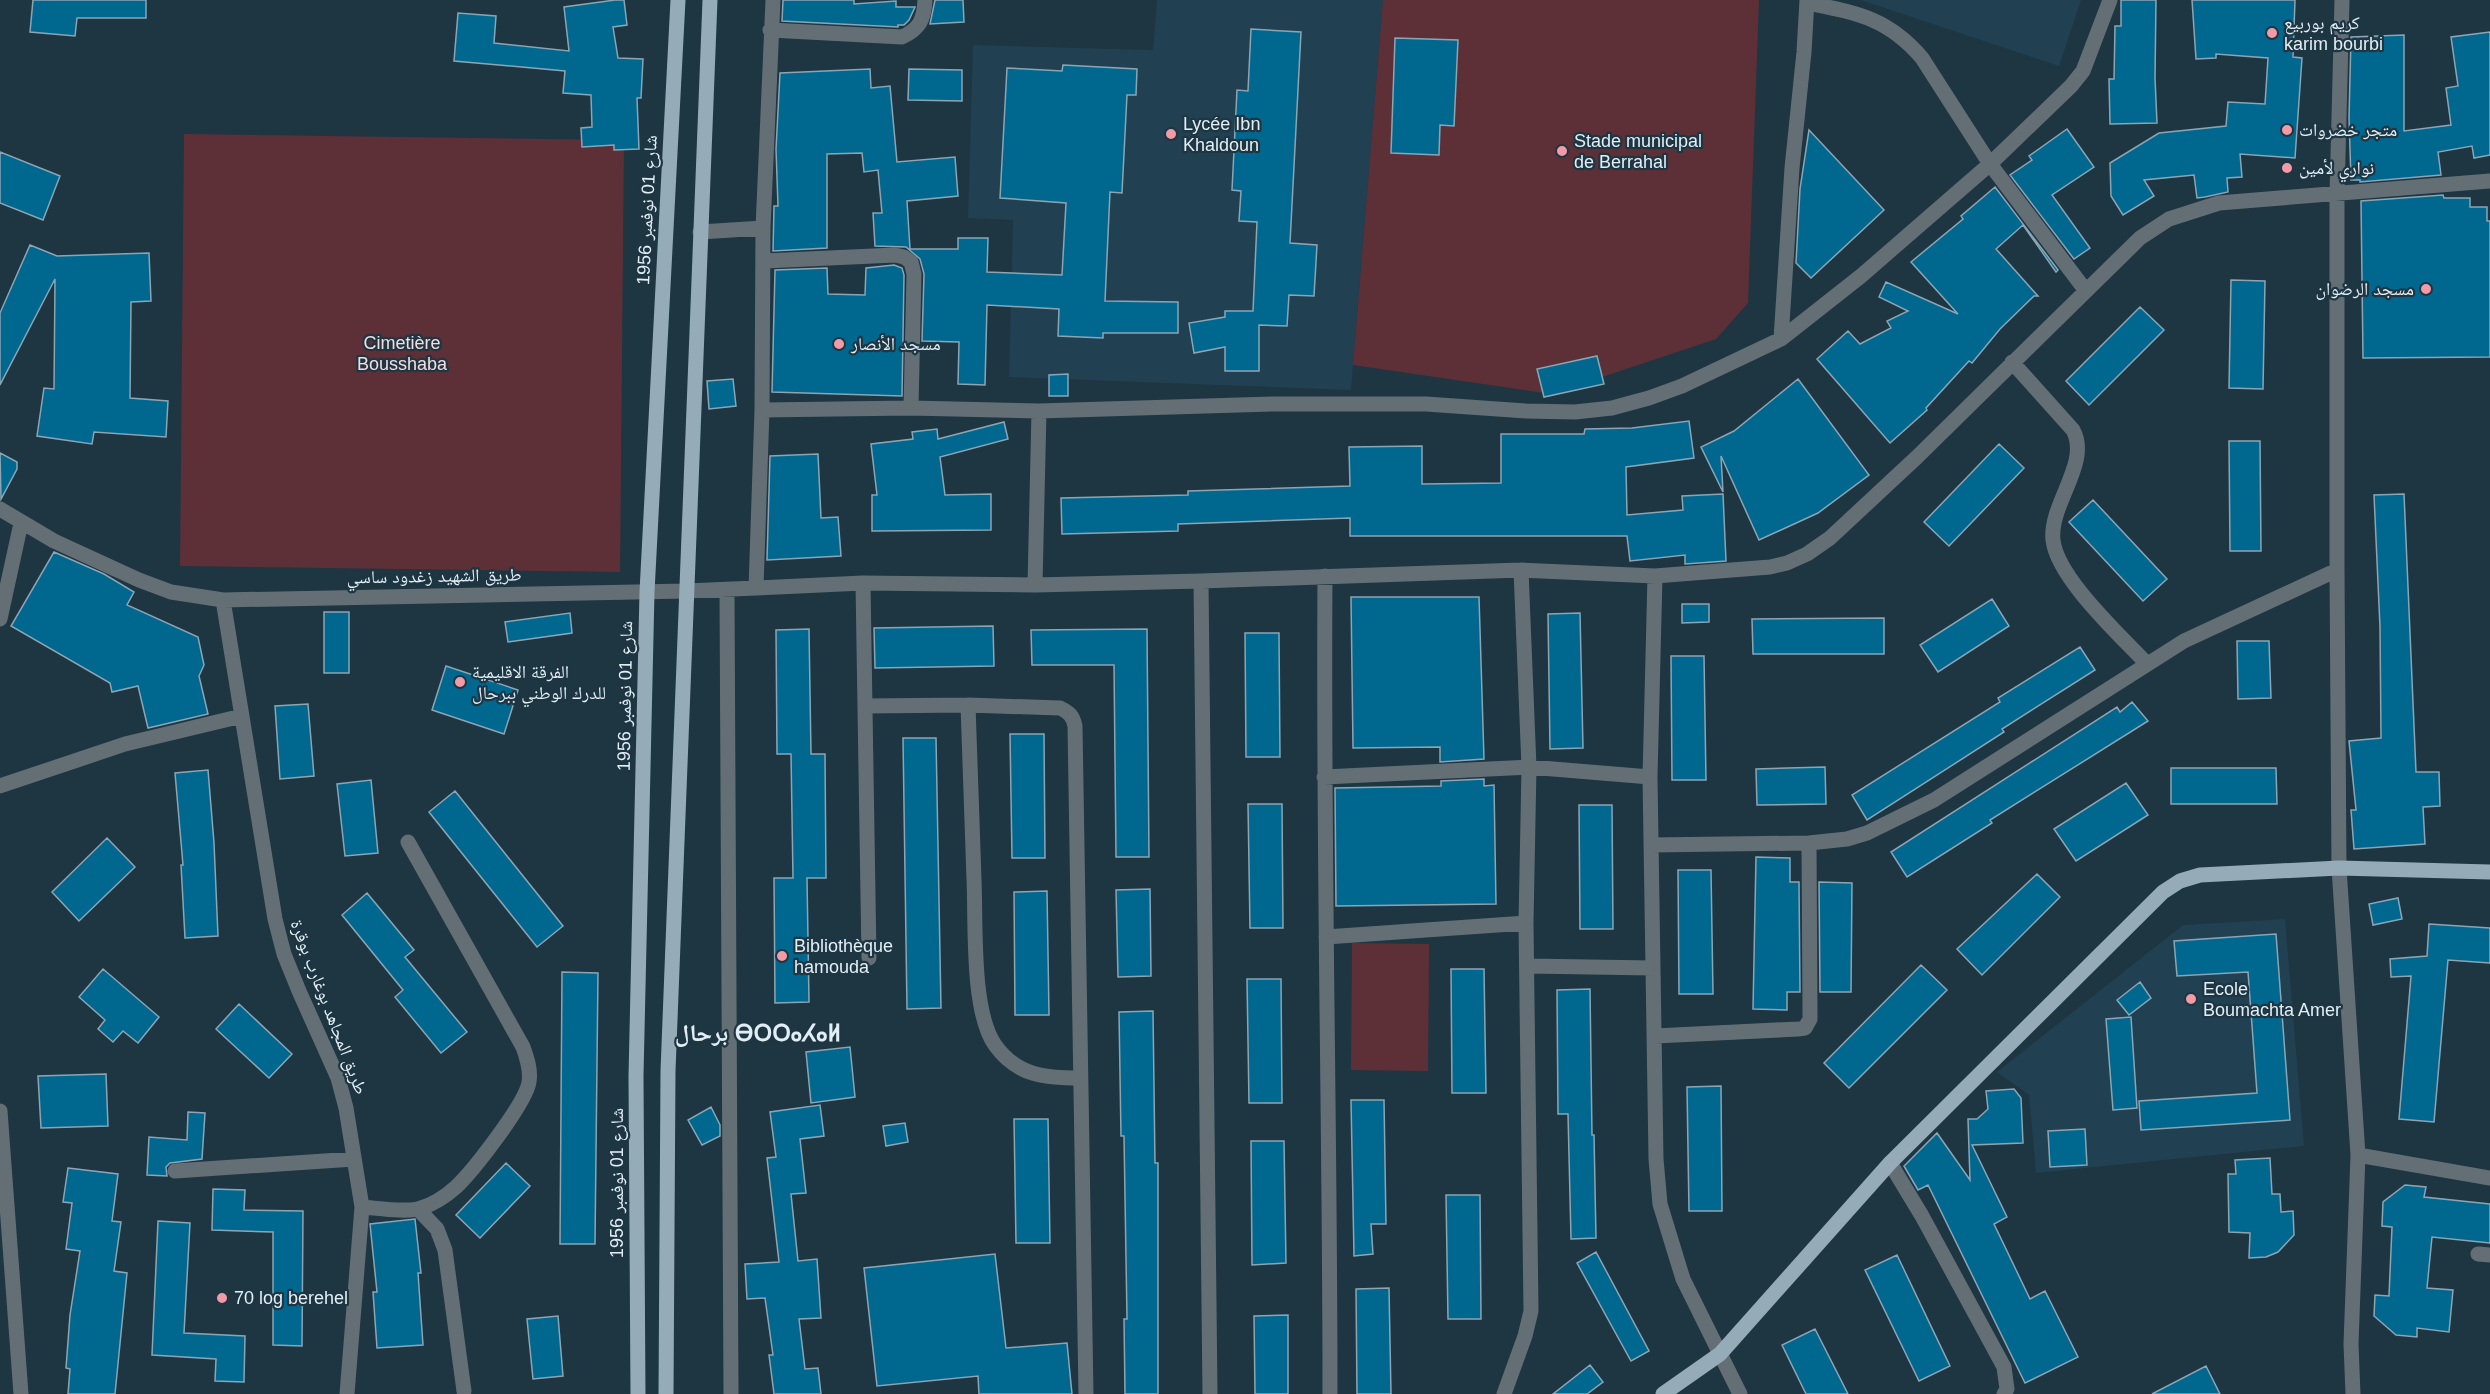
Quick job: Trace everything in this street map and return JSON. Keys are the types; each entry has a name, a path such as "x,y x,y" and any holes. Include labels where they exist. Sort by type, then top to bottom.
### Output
{"main road":[{"name":"شارع 01 نوفمبر 1956","path":"638,1394 636,1076 647,592 678,0"},
{"path":"666,1394 668,1071 710,0"},
{"path":"1663,1394 1720,1354 1890,1163 2163,892 2180,881 2200,874 2339,868 2490,872"}],"street":[{"path":"756,588 762,410 763,228 772,0"},
{"path":"770,30 902,37 913,32 919,25 924,16 925,0"},
{"path":"762,410 911,408 1039,411 1297,404 1426,404 1575,412 1612,408 1682,386 1781,339 1861,276 1990,164 2078,78 2083,71 2110,0"},
{"path":"2342,0 2337,195 2339,868 2358,1155 2351,1344 2353,1394"},
{"path":"1781,339 1792,168 1807,1 1857,12 1880,21 1911,44 1990,164 2086,291"},
{"name":"طريق الشهيد زغدود ساسي","path":"0,509 21,523 139,580 171,592 223,600 727,590 863,583 1035,585 1521,570 1655,576 1770,567 1807,554 1830,538 1917,457 2140,238 2169,219 2219,203 2490,181"},
{"path":"700,232 763,228"},
{"path":"764,261 895,255 911,262 914,274 911,408"},
{"path":"2012,362 2073,430 2078,440 2074,466 2054,526 2053,541 2060,564 2097,612 2147,664"},
{"path":"1035,585 1039,411"},
{"path":"0,619 21,523"},
{"path":"1504,1394 1525,1336 1531,1311 1526,922 1528,767 1521,570"},
{"path":"1651,845 1809,843 1847,839 1867,833 1934,800 2184,641 2337,570"},
{"path":"1325,576 1324,777 1330,1394"},
{"path":"1655,576 1650,777 1656,1159 1660,1204 1683,1279 1740,1394"},
{"path":"1201,581 1210,1394"},
{"path":"863,583 869,958"},
{"path":"727,590 731,1394"},
{"name":"طريق المجاهد بوغارب بوقرة","path":"223,600 275,919 284,954 338,1078 346,1108 362,1207 347,1394"},
{"path":"865,706 968,705 1060,708 1068,712 1075,726 1086,1394"},
{"path":"968,705 977,961 982,1015 995,1045 1018,1067 1048,1078 1080,1078"},
{"path":"0,786 125,744 242,716"},
{"path":"1324,777 1528,767 1650,777"},
{"path":"362,1207 418,1210 445,1196 473,1167 525,1095 529,1083 529,1064 523,1047 408,842"},
{"path":"1655,1036 1805,1028 1810,1019 1809,843"},
{"path":"1326,937 1526,922"},
{"path":"1527,966 1653,968"},
{"path":"0,1111 7,1280 21,1394"},
{"path":"2358,1155 2490,1178"},
{"path":"175,1171 354,1159"},
{"path":"1890,1163 1922,1216 2004,1367 2007,1389 2004,1394"},
{"path":"418,1210 437,1228 446,1250 464,1391"}],"shaded area":[{"name":"Lycée Ibn Khaldoun","path":"1157,0 1383,0 1351,390 1009,377 1013,220 968,218 973,45 1153,50"},
{"path":"1861,0 2081,0 2059,66"},
{"name":"Ecole Boumachta Amer","path":"2285,919 2304,1146 2036,1173 2029,1095 1997,1072 2183,925"}],"green space":[{"name":"Stade municipal de Berrahal","path":"1383,0 1759,0 1748,303 1716,339 1551,394 1353,365"},
{"name":"Cimetière Bousshaba","path":"184,134 624,140 620,572 180,566"},
{"path":"1352,943 1429,944 1428,1071 1351,1070"}],"building":[{"path":"33,0 146,0 146,18 77,18 75,36 30,32"},
{"path":"624,0 627,25 613,27 618,58 643,59 641,98 637,98 639,149 614,150 614,145 582,147 581,128 592,127 591,95 563,93 565,71 454,61 458,13 496,16 494,43 569,51 564,7"},
{"path":"783,0 854,0 854,4 896,1 896,7 915,7 909,20 898,27 782,21"},
{"path":"935,0 963,0 964,22 930,24"},
{"path":"2121,0 2156,0 2157,123 2110,124 2109,79 2114,79 2115,26 2121,26"},
{"path":"2192,0 2295,0 2293,57 2302,58 2295,158 2240,154 2242,177 2227,178 2228,192 2205,197 2197,198 2194,175 2144,180 2154,196 2123,215 2111,196 2110,163 2159,133 2226,126 2228,102 2265,104 2268,58 2216,54 2216,58 2196,59"},
{"path":"1251,29 1301,32 1290,243 1317,245 1314,296 1289,295 1287,326 1259,325 1259,371 1225,371 1225,347 1194,353 1189,323 1225,317 1225,311 1253,311 1257,222 1239,221 1241,191 1232,190 1237,90 1248,91"},
{"path":"2490,32 2490,155 2474,158 2472,146 2438,152 2441,175 2360,182 2360,180 2351,180 2349,118 2351,37 2404,35 2404,131 2451,125 2446,88 2458,86 2451,37"},
{"path":"1395,38 1458,40 1454,126 1440,125 1439,155 1391,153"},
{"path":"1063,65 1137,69 1136,95 1127,95 1122,193 1110,192 1105,301 1178,302 1178,333 1103,333 1103,338 1058,336 1059,309 987,305 985,385 958,384 959,342 922,341 924,274 920,259 906,247 875,246 873,213 882,213 878,170 864,172 862,153 827,154 827,248 773,251 774,206 778,206 776,149 780,73 870,69 871,88 890,86 897,162 955,157 958,196 907,201 910,249 958,249 958,238 988,238 987,272 1062,275 1066,203 1000,198 1007,68 1062,71"},
{"path":"909,69 962,70 962,101 908,100"},
{"path":"2067,129 2094,167 2052,195 2090,248 2074,259 2010,175 2032,160 2029,156"},
{"path":"1809,130 1884,210 1811,278 1796,263 1800,189"},
{"path":"0,152 60,176 43,220 0,203"},
{"path":"1995,187 2058,270 2056,272 2023,225 1996,249 2038,296 2034,296 2000,329 1972,363 1969,361 1926,408 1927,410 1890,443 1817,359 1848,331 1860,344 1891,328 1887,321 1908,311 1879,297 1886,282 1958,314 1911,262 1963,219 1961,216"},
{"name":"مسجد الرضوان","path":"2443,195 2444,198 2470,198 2470,207 2487,207 2487,221 2490,221 2490,357 2363,358 2361,201"},
{"path":"30,245 57,256 149,253 151,301 131,302 130,398 168,401 166,437 94,432 92,444 37,436 44,388 54,389 55,279 0,385 0,313"},
{"name":"مسجد الأنصار","path":"894,265 902,268 904,275 902,396 772,392 775,270 827,268 828,294 865,295 866,268"},
{"path":"2231,280 2265,281 2263,389 2229,388"},
{"path":"2140,307 2164,330 2089,405 2066,381"},
{"path":"1597,356 1604,384 1544,397 1537,369"},
{"path":"1068,374 1068,396 1049,396 1049,375"},
{"path":"733,379 736,406 709,409 707,381"},
{"path":"1798,379 1869,475 1818,513 1759,540 1721,456 1723,492 1701,447 1734,431"},
{"path":"1689,421 1694,458 1626,467 1627,515 1683,510 1682,496 1723,494 1726,561 1685,564 1685,555 1630,561 1627,536 1350,536 1350,518 1178,524 1178,531 1062,534 1061,498 1188,495 1188,491 1350,486 1349,447 1422,446 1422,484 1501,483 1501,434 1584,434 1585,429 1632,428"},
{"path":"1004,422 1008,439 940,457 945,495 991,494 991,530 872,531 872,495 877,495 871,444 913,439 912,432 937,429 938,439"},
{"path":"2229,441 2260,441 2261,551 2230,551"},
{"path":"1999,444 2024,468 1949,546 1924,522"},
{"path":"0,453 17,462 17,469 1,499"},
{"path":"818,454 821,518 838,517 841,556 767,560 770,456"},
{"path":"2404,494 2416,772 2439,772 2440,806 2423,807 2425,844 2354,849 2351,810 2356,810 2349,741 2381,738 2380,627 2374,495"},
{"path":"2093,500 2167,579 2143,601 2069,522"},
{"path":"54,552 104,574 134,592 127,605 198,637 204,665 199,676 208,714 148,728 138,686 112,692 110,683 11,626"},
{"path":"1351,597 1479,597 1484,759 1440,762 1440,747 1353,748"},
{"path":"1992,599 2009,626 1938,672 1920,645"},
{"path":"1682,604 1709,604 1709,622 1682,623"},
{"path":"324,612 349,612 349,673 324,673"},
{"path":"570,613 572,633 508,642 505,622"},
{"path":"1580,613 1583,748 1550,749 1548,614"},
{"path":"1884,618 1884,654 1753,654 1752,619"},
{"path":"993,626 994,666 875,668 874,628"},
{"path":"809,629 811,754 825,754 826,878 807,878 809,1002 775,1003 774,878 793,878 791,754 777,754 776,630"},
{"path":"1147,629 1149,857 1116,857 1114,665 1032,665 1031,630"},
{"path":"1245,633 1279,633 1280,757 1246,757"},
{"path":"2237,641 2269,641 2271,698 2238,699"},
{"path":"2080,647 2095,670 2002,729 2004,732 1867,820 1852,795 2000,702 1998,698"},
{"path":"1671,656 1704,656 1706,780 1672,780"},
{"path":"446,666 518,690 504,734 432,710"},
{"path":"2132,702 2148,721 1990,820 1992,823 1907,877 1891,852 2117,707 2120,712"},
{"path":"308,704 314,776 280,779 275,706"},
{"path":"1010,734 1044,734 1045,858 1012,858"},
{"path":"903,738 936,738 941,1008 907,1009"},
{"path":"1825,767 1826,804 1757,805 1756,769"},
{"path":"2171,768 2276,768 2277,804 2171,804"},
{"path":"208,770 218,936 185,938 181,865 183,865 175,773"},
{"path":"1484,779 1484,786 1494,785 1496,904 1336,906 1335,788 1441,786 1441,781"},
{"path":"371,780 378,853 345,856 337,784"},
{"path":"2126,783 2148,815 2076,861 2054,829"},
{"path":"455,791 563,926 537,947 429,812"},
{"path":"1248,804 1282,804 1283,928 1250,928"},
{"path":"1579,805 1612,805 1613,929 1580,929"},
{"path":"107,838 135,867 79,921 52,892"},
{"path":"1756,857 1790,858 1790,882 1799,882 1800,992 1787,992 1787,1010 1753,1009"},
{"path":"1678,870 1711,870 1713,994 1679,994"},
{"path":"2037,874 2060,897 1982,975 1957,949"},
{"path":"1819,882 1852,883 1851,992 1820,992"},
{"path":"1150,889 1151,976 1118,977 1116,890"},
{"path":"1047,891 1049,1015 1015,1015 1014,892"},
{"path":"367,893 414,950 405,957 467,1032 441,1053 395,997 403,990 342,915"},
{"path":"2398,898 2402,919 2373,925 2369,904"},
{"path":"2429,924 2490,928 2490,963 2448,960 2434,1122 2399,1119 2411,976 2391,977 2390,959 2427,956"},
{"path":"2276,934 2290,1120 2141,1130 2139,1101 2257,1093 2248,972 2177,976 2174,941"},
{"path":"1921,965 1947,990 1849,1088 1824,1063"},
{"path":"103,969 159,1017 138,1043 123,1031 113,1042 98,1029 105,1020 79,997"},
{"path":"1451,969 1484,969 1486,1093 1452,1093"},
{"path":"562,972 598,973 595,1244 560,1244"},
{"path":"1247,979 1281,979 1282,1103 1249,1103"},
{"path":"2140,982 2151,998 2129,1015 2117,1000"},
{"path":"1590,989 1596,1238 1571,1239 1568,1114 1558,1114 1557,990"},
{"path":"239,1004 292,1054 269,1078 216,1029"},
{"path":"1153,1011 1155,1163 1158,1163 1158,1394 1125,1394 1124,1319 1127,1319 1119,1012"},
{"path":"2131,1017 2137,1108 2113,1110 2106,1019"},
{"path":"850,1047 855,1097 811,1103 806,1052"},
{"path":"106,1074 108,1126 41,1128 38,1076"},
{"path":"1721,1086 1722,1211 1689,1211 1687,1087"},
{"path":"2014,1089 2021,1098 2023,1143 1972,1145 2007,1217 1994,1224 2030,1299 2045,1291 2078,1357 2025,1383 1928,1185 1918,1190 1904,1166 1937,1133 1970,1180 1968,1119 1977,1119 1988,1109 1986,1091"},
{"path":"1351,1100 1384,1100 1386,1224 1371,1224 1373,1254 1354,1256"},
{"path":"820,1105 824,1136 800,1139 806,1193 791,1194 798,1261 817,1259 821,1318 799,1319 805,1369 818,1368 821,1394 774,1394 769,1355 773,1355 765,1298 747,1299 745,1264 779,1262 767,1158 776,1157 770,1112"},
{"path":"711,1107 720,1125 720,1136 702,1145 688,1120"},
{"path":"188,1112 205,1113 202,1159 170,1163 166,1167 167,1176 147,1175 149,1137 187,1140"},
{"path":"1014,1119 1048,1119 1050,1243 1016,1243"},
{"path":"905,1123 908,1142 886,1146 883,1126"},
{"path":"2085,1129 2087,1165 2050,1167 2048,1131"},
{"path":"1251,1141 1284,1141 1286,1263 1252,1265"},
{"path":"2270,1158 2272,1194 2280,1194 2281,1212 2293,1211 2294,1235 2278,1252 2266,1257 2249,1258 2250,1233 2229,1232 2228,1174 2236,1174 2235,1160"},
{"path":"506,1163 530,1186 480,1238 456,1215"},
{"path":"68,1168 118,1174 112,1221 121,1222 114,1271 127,1273 115,1394 68,1394 70,1369 66,1368 70,1315 80,1251 66,1249 72,1203 63,1202"},
{"path":"2405,1185 2426,1187 2424,1197 2490,1204 2490,1243 2432,1237 2427,1288 2453,1290 2449,1332 2417,1328 2417,1337 2396,1335 2374,1316 2375,1295 2389,1296 2392,1227 2382,1226 2383,1202"},
{"path":"213,1189 245,1190 244,1210 303,1211 302,1346 273,1345 273,1232 212,1230"},
{"path":"1446,1195 1480,1195 1481,1319 1448,1319"},
{"path":"415,1219 421,1273 418,1273 423,1345 377,1348 373,1292 377,1292 370,1224"},
{"path":"158,1221 190,1223 184,1333 245,1336 244,1382 215,1381 216,1359 152,1355"},
{"path":"1596,1252 1649,1351 1631,1361 1577,1263"},
{"path":"995,1254 1006,1348 1067,1343 1072,1394 979,1394 978,1376 877,1386 864,1268"},
{"path":"1897,1255 1950,1366 1919,1381 1865,1270"},
{"path":"1389,1288 1391,1394 1357,1394 1356,1289"},
{"path":"1288,1315 1288,1394 1255,1394 1254,1316"},
{"path":"558,1316 563,1376 533,1379 527,1319"},
{"path":"1815,1329 1848,1394 1806,1394 1782,1345"},
{"path":"1590,1365 1603,1382 1587,1394 1553,1394"},
{"path":"2206,1366 2220,1394 2152,1394"}],"place":[{"name":"كريم بوربيع karim bourbi","path":"2272,33"},
{"name":"متجر خضروات","path":"2287,130"},
{"name":"Lycée Ibn Khaldoun","path":"1171,134"},
{"name":"Stade municipal de Berrahal","path":"1562,151"},
{"name":"نواري لأمين","path":"2287,168"},
{"name":"مسجد الرضوان","path":"2426,289"},
{"name":"مسجد الأنصار","path":"839,344"},
{"name":"الفرقة الاقليمية للدرك الوطني ببرحال","path":"460,682"},
{"name":"Bibliothèque hamouda","path":"782,956"},
{"name":"Ecole Boumachta Amer","path":"2191,999"},
{"name":"70 log berehel","path":"222,1298"}],"district":[{"name":"برحال ⴱⵔⵔⴰⵃⴰⵍ","path":"758,1032"}]}
